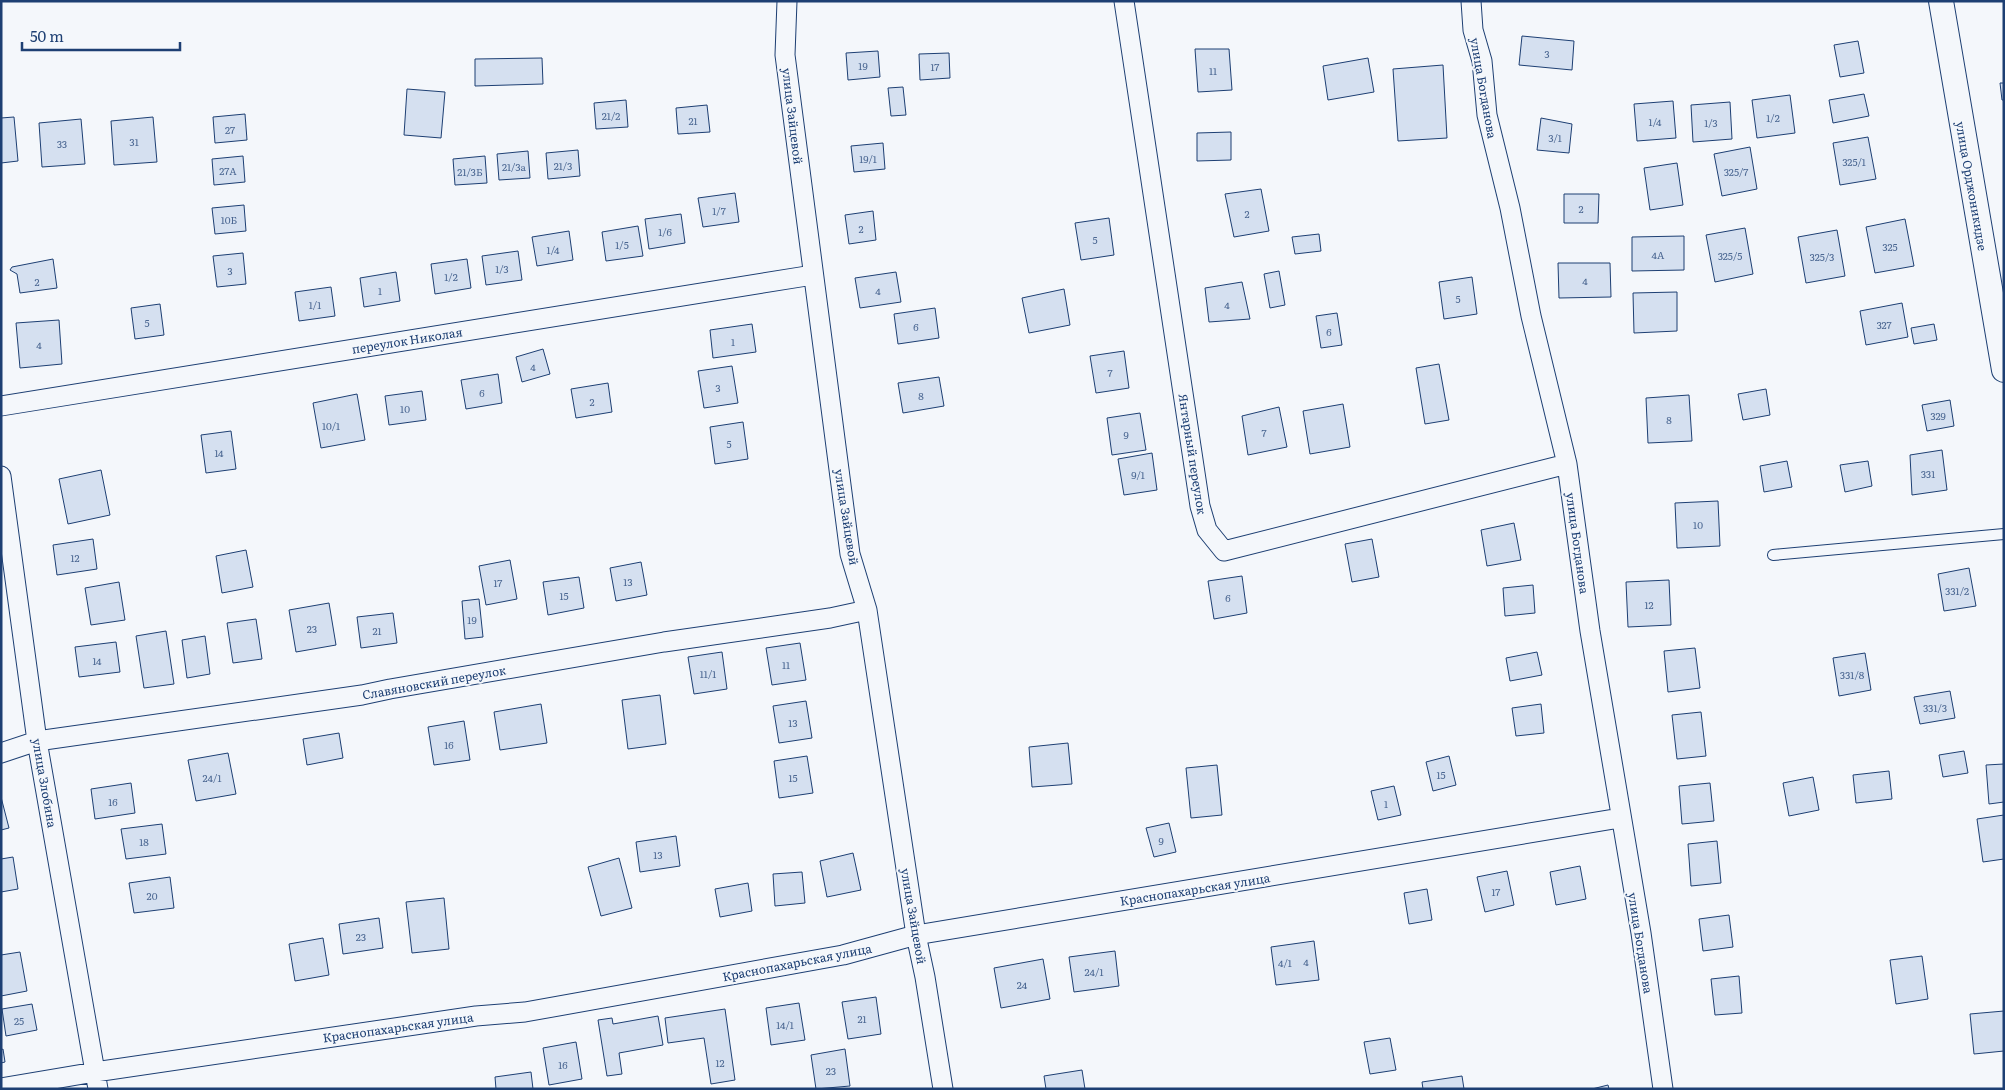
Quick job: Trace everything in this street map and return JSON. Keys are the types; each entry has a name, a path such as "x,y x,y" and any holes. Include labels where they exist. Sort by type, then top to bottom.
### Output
{"street":[{"name":"улица Зайцевой","path":"787,1 785,55 850,554 867,610 916,935 925,977 943,1089"},
{"name":"Янтарный переулок","path":"1124,1 1200,506 1207,530 1224,551 1567,464"},
{"name":"улица Богданова","path":"1471,1 1473,30 1482,61 1487,115 1510,208 1531,316 1567,464 1590,631 1620,818 1641,933 1663,1089"},
{"name":"улица Орджоникидзе","path":"1941,1 2004,370"},
{"name":"переулок Николая","path":"1,406 814,274"},
{"name":"улица Злобина","path":"1,476 37,741 97,1080"},
{"name":"Славяновский переулок","path":"1,753 37,741 362,696 400,687 664,642 830,618 867,610"},
{"name":"Краснопахарьская улица","path":"1,1088 97,1080 476,1016 525,1012 843,955 916,935 1620,818"}],"lane":[{"path":"1773,555 2004,534"}],"building":[{"path":"1522,36 1574,41 1572,70 1519,65"},
{"path":"1858,41 1864,73 1840,77 1834,45"},
{"path":"1195,49 1229,49 1232,90 1198,92"},
{"path":"878,51 880,77 848,80 846,53"},
{"path":"949,53 950,78 920,80 919,54"},
{"path":"542,58 543,84 475,86 475,59"},
{"path":"1368,58 1374,92 1328,100 1323,66"},
{"path":"1443,65 1447,138 1398,141 1393,69"},
{"path":"2000,83 2004,83 2004,100 2002,100"},
{"path":"903,87 906,115 891,116 888,88"},
{"path":"407,89 445,92 441,138 404,135"},
{"path":"1864,94 1869,116 1833,123 1829,100"},
{"path":"1790,95 1795,133 1757,138 1752,100"},
{"path":"626,100 628,127 596,129 594,103"},
{"path":"1673,101 1676,138 1637,141 1634,104"},
{"path":"1730,102 1732,139 1693,142 1691,105"},
{"path":"707,105 710,132 678,134 676,108"},
{"path":"245,114 247,140 215,143 213,117"},
{"path":"14,117 18,161 1,163 1,118"},
{"path":"153,117 157,162 114,165 111,121"},
{"path":"1541,118 1572,124 1569,153 1537,150"},
{"path":"81,119 85,164 42,167 39,123"},
{"path":"1231,132 1231,160 1197,161 1197,133"},
{"path":"1868,137 1876,179 1840,185 1833,143"},
{"path":"883,143 885,169 854,172 851,146"},
{"path":"1750,147 1757,189 1722,196 1714,154"},
{"path":"578,150 580,176 548,179 546,153"},
{"path":"528,151 530,178 499,180 497,154"},
{"path":"243,156 245,182 214,185 212,159"},
{"path":"485,156 487,183 455,185 453,159"},
{"path":"1677,163 1683,205 1650,210 1644,168"},
{"path":"1261,189 1269,231 1234,237 1225,194"},
{"path":"735,193 739,222 703,227 698,198"},
{"path":"1564,194 1599,194 1598,223 1564,223"},
{"path":"244,205 246,231 215,234 212,208"},
{"path":"873,211 876,240 849,244 845,215"},
{"path":"681,214 685,243 649,249 645,219"},
{"path":"1109,218 1114,255 1081,260 1075,223"},
{"path":"1905,219 1914,266 1875,273 1866,227"},
{"path":"638,226 643,256 606,261 602,232"},
{"path":"1745,228 1753,274 1715,282 1706,235"},
{"path":"1837,230 1845,276 1806,283 1798,237"},
{"path":"569,231 573,260 537,266 532,237"},
{"path":"1319,234 1321,251 1295,254 1292,237"},
{"path":"1684,236 1684,270 1632,271 1632,237"},
{"path":"518,251 522,280 486,285 482,256"},
{"path":"243,253 246,284 217,287 213,256"},
{"path":"53,259 57,288 20,293 17,274 10,270 12,267"},
{"path":"467,259 471,288 435,294 431,264"},
{"path":"1558,263 1610,263 1611,297 1559,298"},
{"path":"1279,271 1285,305 1270,308 1264,274"},
{"path":"396,272 400,301 364,307 360,278"},
{"path":"896,272 901,302 860,308 855,278"},
{"path":"1472,277 1477,314 1444,319 1439,282"},
{"path":"1242,282 1250,319 1209,322 1205,288"},
{"path":"331,287 335,316 299,321 295,292"},
{"path":"1064,289 1070,325 1029,333 1022,298"},
{"path":"1677,292 1677,331 1634,333 1633,293"},
{"path":"1902,303 1908,337 1866,345 1860,311"},
{"path":"160,304 164,335 135,339 131,308"},
{"path":"935,308 939,338 898,344 894,314"},
{"path":"1337,313 1342,345 1321,348 1316,316"},
{"path":"59,320 62,364 20,368 16,323"},
{"path":"752,324 756,352 713,358 710,330"},
{"path":"1934,324 1937,340 1914,344 1911,328"},
{"path":"543,349 550,374 522,382 516,357"},
{"path":"1124,351 1129,388 1096,393 1090,356"},
{"path":"1439,364 1449,420 1425,424 1416,368"},
{"path":"732,366 738,403 704,408 698,371"},
{"path":"498,374 502,403 466,409 461,380"},
{"path":"939,377 944,406 903,413 898,383"},
{"path":"608,383 612,412 576,418 571,389"},
{"path":"1766,389 1770,415 1743,420 1738,394"},
{"path":"422,391 426,420 389,425 385,396"},
{"path":"357,394 365,440 321,448 313,403"},
{"path":"1689,395 1692,441 1648,443 1646,398"},
{"path":"1950,400 1954,426 1927,431 1922,405"},
{"path":"1343,404 1350,447 1310,454 1303,411"},
{"path":"1279,407 1287,447 1248,455 1242,416"},
{"path":"1140,413 1146,450 1112,455 1107,418"},
{"path":"743,422 748,459 715,464 710,427"},
{"path":"231,431 236,469 206,473 201,435"},
{"path":"1942,450 1947,490 1912,495 1910,455"},
{"path":"1152,453 1157,490 1124,495 1118,459"},
{"path":"1787,461 1792,487 1764,492 1760,466"},
{"path":"1868,461 1872,486 1845,492 1840,465"},
{"path":"101,470 110,515 68,524 59,479"},
{"path":"1718,501 1720,546 1677,548 1675,503"},
{"path":"1514,523 1521,560 1487,566 1481,530"},
{"path":"93,539 97,569 57,575 53,545"},
{"path":"1372,539 1379,577 1352,582 1345,544"},
{"path":"246,550 253,587 222,593 216,556"},
{"path":"510,560 517,599 486,605 479,566"},
{"path":"641,562 647,595 616,601 610,568"},
{"path":"1969,568 1976,606 1944,611 1938,574"},
{"path":"1242,576 1247,613 1214,619 1208,581"},
{"path":"579,577 584,608 548,615 543,582"},
{"path":"1669,580 1671,625 1628,627 1626,582"},
{"path":"119,582 125,620 91,625 85,588"},
{"path":"1533,585 1535,613 1505,616 1503,588"},
{"path":"479,599 483,637 465,639 462,601"},
{"path":"329,603 336,645 296,652 289,610"},
{"path":"393,613 397,643 361,648 357,617"},
{"path":"256,619 262,659 233,663 227,623"},
{"path":"166,631 174,684 144,688 136,636"},
{"path":"205,636 210,674 187,678 182,640"},
{"path":"116,642 120,672 79,677 75,647"},
{"path":"800,643 806,680 772,685 766,648"},
{"path":"1695,648 1700,688 1668,692 1664,651"},
{"path":"722,652 727,689 694,694 688,657"},
{"path":"1537,652 1542,675 1510,681 1506,658"},
{"path":"1865,653 1871,690 1839,696 1833,658"},
{"path":"1950,691 1955,718 1920,724 1914,697"},
{"path":"660,695 666,744 628,749 622,700"},
{"path":"806,701 812,738 779,743 773,706"},
{"path":"541,704 547,743 500,750 494,712"},
{"path":"1541,704 1544,733 1516,736 1512,708"},
{"path":"1701,712 1706,756 1677,759 1672,715"},
{"path":"464,721 470,760 434,765 428,727"},
{"path":"339,733 343,758 307,765 303,739"},
{"path":"1068,743 1072,784 1032,787 1029,747"},
{"path":"1964,751 1968,773 1943,777 1939,755"},
{"path":"228,753 236,794 196,801 188,760"},
{"path":"807,756 813,793 779,798 774,761"},
{"path":"1449,756 1456,785 1433,791 1426,762"},
{"path":"2004,764 2004,802 1989,804 1986,765"},
{"path":"1217,765 1222,815 1191,818 1186,768"},
{"path":"1889,771 1892,799 1856,803 1853,775"},
{"path":"1813,777 1819,810 1789,816 1783,783"},
{"path":"131,783 135,813 95,819 91,789"},
{"path":"1710,783 1714,821 1682,824 1679,786"},
{"path":"1394,786 1401,815 1378,820 1371,791"},
{"path":"1,797 9,828 1,830"},
{"path":"2004,815 2004,859 1983,862 1977,819"},
{"path":"1169,823 1176,852 1154,857 1146,828"},
{"path":"162,824 166,854 126,859 121,829"},
{"path":"676,836 680,866 640,872 636,842"},
{"path":"1717,841 1721,883 1691,886 1688,844"},
{"path":"853,853 861,890 827,897 820,861"},
{"path":"13,857 18,889 1,892 1,859"},
{"path":"619,858 632,908 601,916 588,867"},
{"path":"1580,866 1586,899 1556,905 1550,872"},
{"path":"1507,871 1514,905 1485,912 1477,877"},
{"path":"802,872 805,903 775,906 773,874"},
{"path":"170,877 174,908 134,913 129,883"},
{"path":"748,883 752,911 720,917 715,889"},
{"path":"1427,889 1432,920 1409,924 1404,893"},
{"path":"444,898 449,949 412,953 406,902"},
{"path":"1729,915 1733,947 1703,951 1699,919"},
{"path":"379,918 383,948 343,954 339,924"},
{"path":"323,938 329,975 295,981 289,944"},
{"path":"1314,941 1319,980 1276,985 1271,947"},
{"path":"1115,951 1119,986 1074,992 1069,957"},
{"path":"20,952 27,991 1,996 1,955"},
{"path":"1922,956 1928,999 1896,1004 1890,960"},
{"path":"1043,959 1050,999 1001,1008 994,968"},
{"path":"1739,976 1742,1013 1715,1015 1711,979"},
{"path":"876,997 881,1034 848,1039 842,1002"},
{"path":"799,1003 805,1040 771,1045 766,1008"},
{"path":"32,1004 37,1030 6,1036 2,1009"},
{"path":"725,1009 735,1080 711,1084 704,1038 668,1043 665,1018"},
{"path":"2004,1011 2004,1051 1974,1054 1970,1014"},
{"path":"658,1016 663,1045 619,1053 622,1074 607,1076 598,1020 612,1018 613,1024"},
{"path":"1390,1038 1396,1070 1370,1074 1364,1042"},
{"path":"576,1042 582,1079 549,1085 543,1048"},
{"path":"3,1049 5,1062 1,1063 1,1050"},
{"path":"845,1049 850,1086 816,1089 811,1055"},
{"path":"1082,1070 1085,1089 1046,1089 1044,1076"},
{"path":"531,1072 533,1089 496,1089 495,1077"},
{"path":"1462,1076 1464,1089 1423,1089 1422,1082"},
{"path":"1608,1085 1609,1089 1592,1089"}]}
